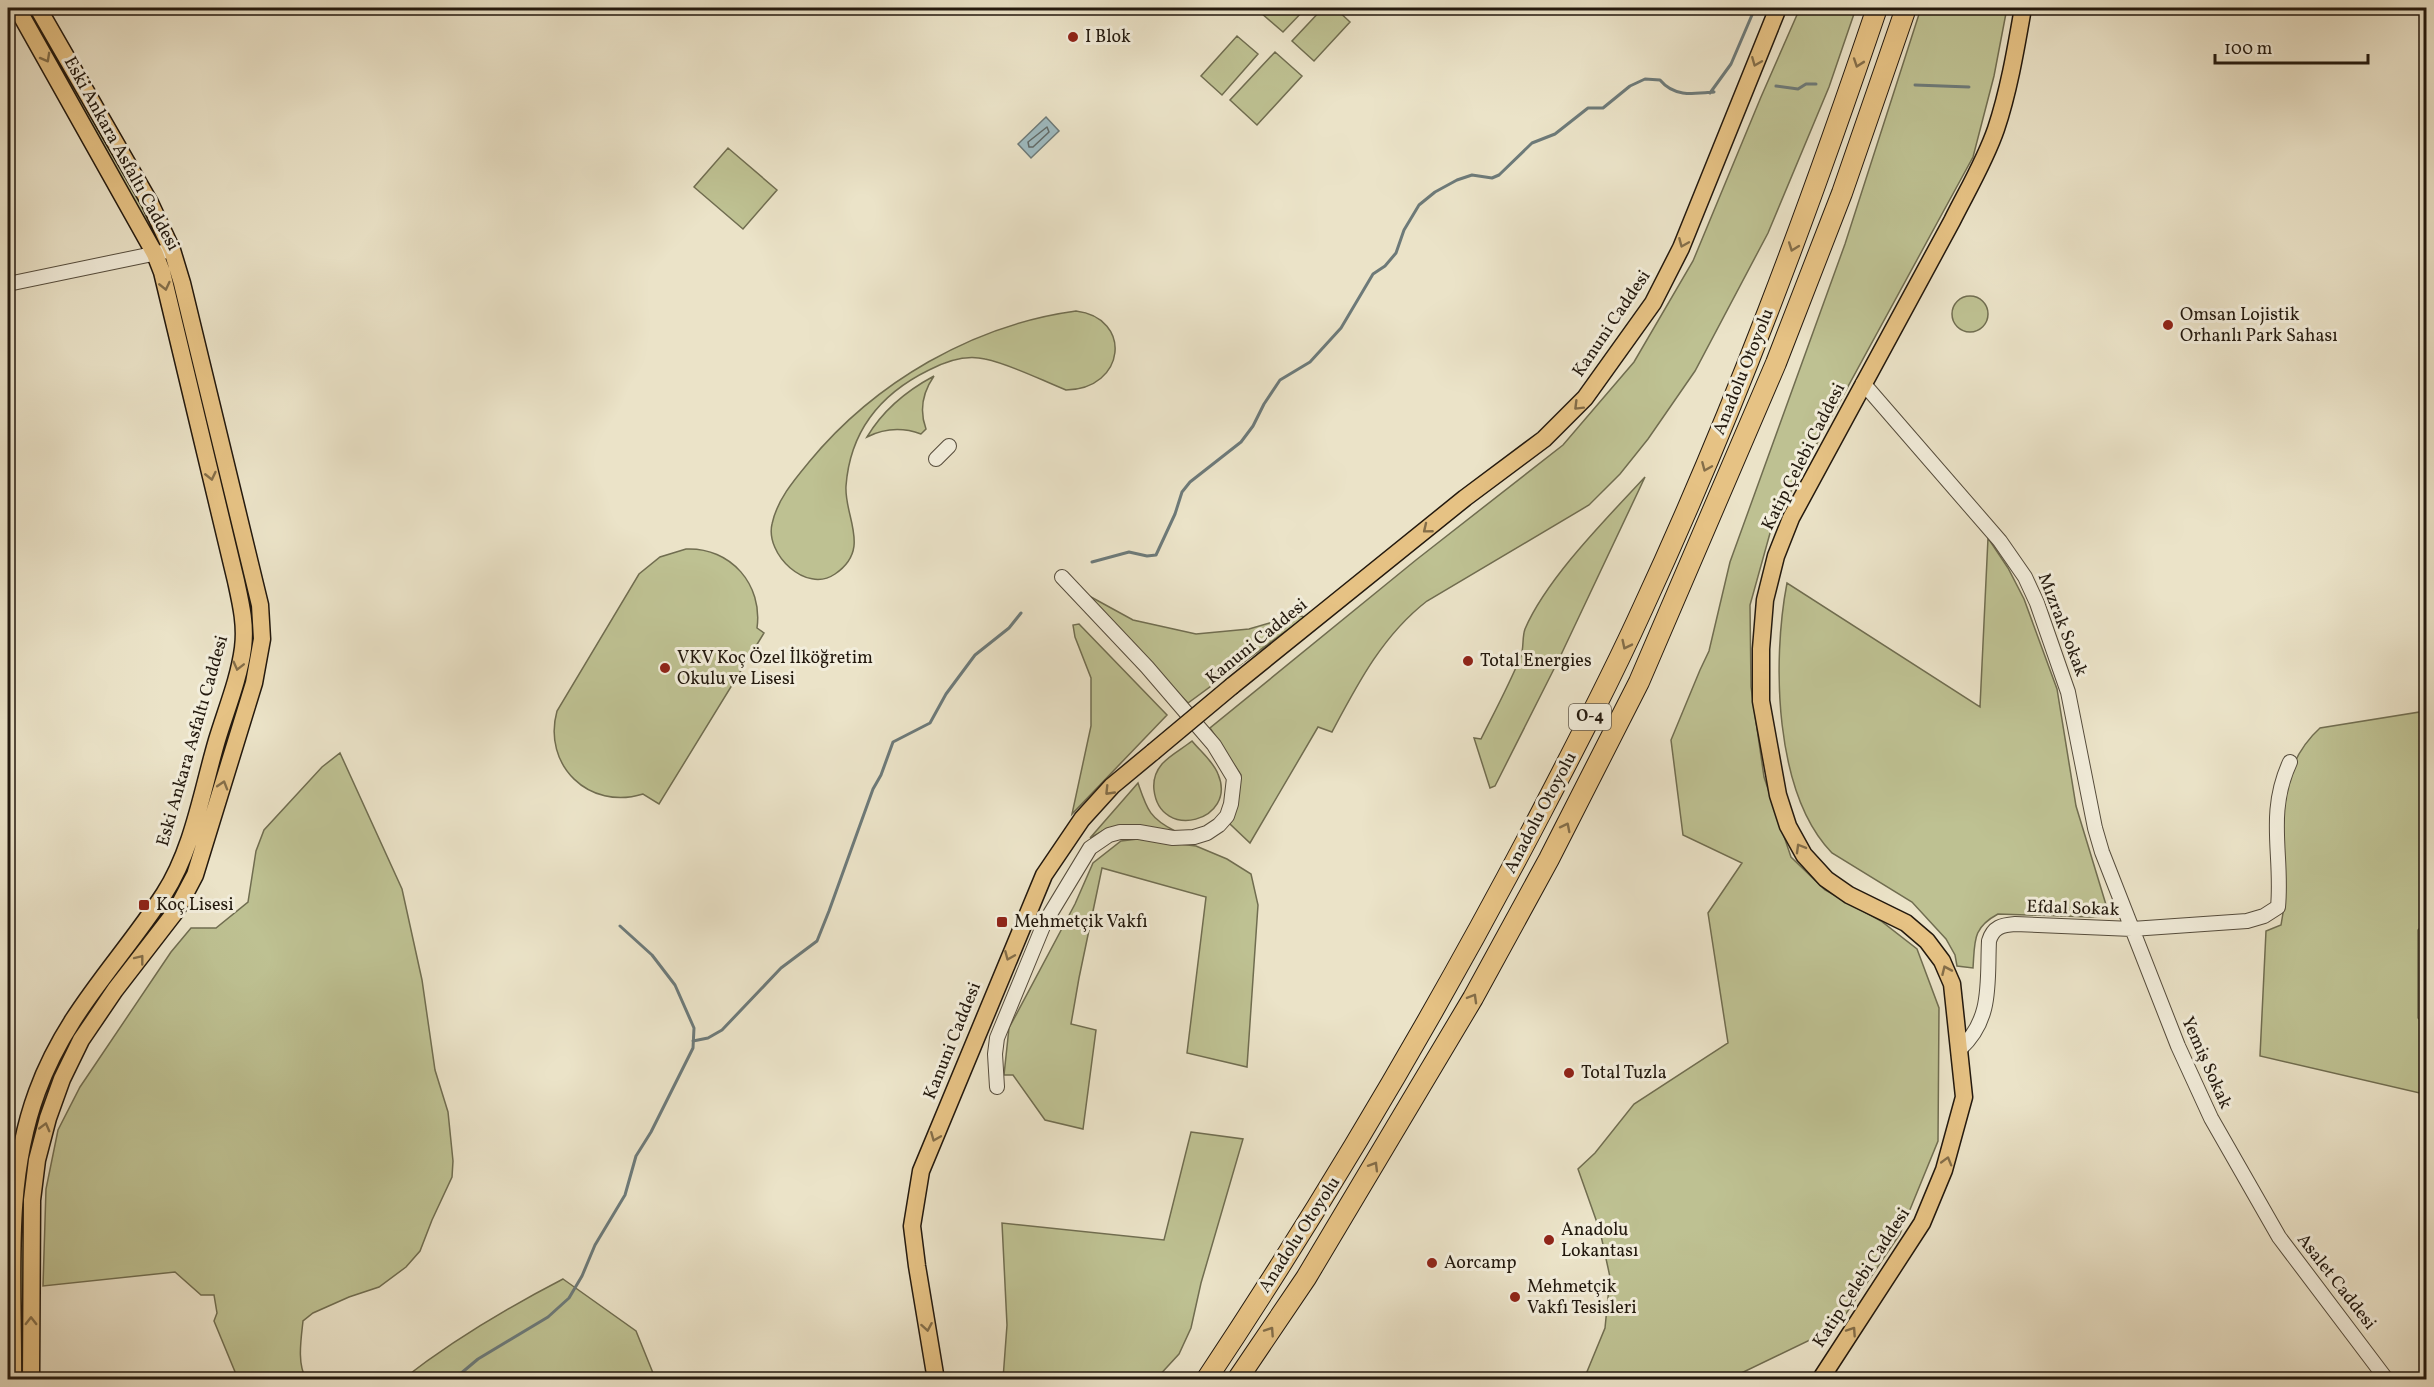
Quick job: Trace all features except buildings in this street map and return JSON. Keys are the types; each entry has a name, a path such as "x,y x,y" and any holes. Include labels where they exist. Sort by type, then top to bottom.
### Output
{"highway":[{"name":"Anadolu Otoyolu","path":"1206,1380 1347,1162 1474,940 1590,719 1642,611 1732,403 1786,266 1877,8"},
{"name":"Anadolu Otoyolu","path":"1237,1380 1306,1278 1473,998 1549,859 1639,682 1776,363 1842,193 1906,8"}],"main road":[{"name":"Eski Ankara Asfaltı Caddesi","path":"17,8 182,283 260,604 262,629 261,652 254,683 195,875 176,911 115,990 81,1040 48,1118 37,1160 32,1200 32,1380"},
{"name":"Eski Ankara Asfaltı Caddesi","path":"13,1380 10,1256 16,1168 21,1142 36,1093 56,1047 71,1021 159,901 175,873 192,827 243,650 244,617 162,272 164,252 150,203 39,8"},
{"name":"Kanuni Caddesi","path":"936,1380 912,1226 921,1171 1044,875 1082,819 1112,786 1465,498 1544,439 1585,398 1653,303 1681,248 1778,8"},
{"name":"Katip Çelebi Caddesi","path":"1820,1380 1922,1224 1944,1170 1964,1096 1952,984 1942,962 1927,940 1906,923 1850,895 1834,884 1804,855 1788,826 1778,795 1761,701 1761,649 1765,600 1776,556 1791,518 1977,172 1995,130 2009,81 2023,8"}],"street":[{"path":"8,284 164,252"},
{"name":"Mızrak Sokak","path":"1863,383 2000,541 2025,577 2063,675 2095,828 2132,929"},
{"path":"936,459 949,446"},
{"path":"997,1087 995,1054 997,1038 1044,924 1090,848 1109,835 1120,832 1139,832 1173,838 1194,837 1207,833 1227,816 1231,804 1234,778 1214,745 1147,668 1062,577"},
{"name":"Efdal Sokak","path":"1960,1049 1975,1033 1984,1014 1987,998 1989,941 1991,933 1997,927 2016,924 2132,929 2247,921 2264,916 2278,907 2277,808 2280,788 2290,762"},
{"name":"Yemiş Sokak","path":"2132,929 2191,1077 2211,1118 2260,1205"},
{"name":"Asalet Caddesi","path":"2260,1205 2302,1269 2387,1380"}],"green space":[{"path":"24,8 31,8 136,194 151,227 148,226"},
{"path":"1266,8 1306,8 1283,32 1261,13"},
{"path":"1323,8 1335,8 1350,22 1314,61 1292,41"},
{"path":"1800,8 1856,8 1829,87 1768,233 1695,371 1648,439 1620,474 1589,505 1427,601 1411,614 1384,644 1332,732 1318,727 1250,843 1230,824 1237,805 1241,775 1210,728 1416,560 1563,445 1634,362 1693,261"},
{"path":"1921,8 2007,8 1994,76 1973,157 1772,526 1750,605 1751,687 1764,777 1791,857 1825,890 1881,921 1917,949 1939,1008 1938,1141 1900,1234 1837,1327 1729,1379 1584,1379 1605,1328 1610,1277 1600,1231 1578,1169 1595,1153 1634,1104 1728,1043 1708,913 1742,863 1683,835 1671,740 1709,651 1730,562 1845,244"},
{"path":"1237,36 1258,54 1222,95 1201,76"},
{"path":"1275,52 1302,76 1257,125 1230,100"},
{"path":"728,148 777,190 743,229 694,187"},
{"path":"170,272 189,351 199,376 255,617 252,668 189,871 176,893 173,892 247,659"},
{"path":"1970,296 1983,301 1988,314 1983,327 1970,332 1957,327 1952,314 1957,301"},
{"path":"1076,311 1094,316 1107,326 1114,339 1115,353 1111,366 1101,378 1086,387 1066,390 1005,365 970,357 956,359 929,370 882,403 861,432 854,448 849,466 846,498 854,532 854,543 852,554 846,564 835,574 824,579 812,579 800,575 781,558 772,536 772,524 782,499 809,462 835,433 864,407 895,383 964,344 1000,329 1038,318"},
{"path":"934,376 923,401 926,429 921,434 907,430 894,430 867,437 880,418 896,402"},
{"path":"1645,477 1559,659 1495,786 1490,788 1474,738 1481,739 1512,677 1521,656 1525,629 1563,569"},
{"path":"1988,538 2008,568 2024,599 2057,689 2076,806 2107,908 2103,916 2090,917 1998,914 1983,925 1976,936 1973,968 1957,966 1955,955 1946,939 1912,902 1832,853 1813,827 1798,796 1788,762 1779,687 1780,650 1787,583 1980,707"},
{"path":"686,549 717,554 741,572 755,597 758,612 757,628 764,633 659,804 643,794 623,798 605,796 588,789 574,779 563,765 554,731 557,711 639,574 660,557"},
{"path":"1091,597 1133,620 1196,634 1249,629 1297,615 1305,617 1188,703 1092,602"},
{"path":"1079,624 1167,715 1072,814 1091,726 1091,678 1075,637 1073,625"},
{"path":"2426,711 2426,922 2418,930 2418,1018 2426,1025 2426,1093 2424,1094 2260,1056 2266,931 2281,925 2283,913 2282,814 2285,790 2292,768 2303,747 2320,728"},
{"path":"1192,741 1216,769 1221,790 1217,804 1208,813 1196,819 1182,820 1169,816 1159,806 1154,783 1162,764"},
{"path":"340,753 402,889 422,980 435,1070 448,1112 453,1161 452,1177 420,1251 406,1267 379,1287 313,1313 303,1321 301,1366 306,1379 238,1379 214,1321 217,1313 214,1295 201,1295 175,1272 43,1286 46,1189 58,1130 80,1087 171,952 191,928 216,928 248,902 256,851 264,830 322,767"},
{"path":"1138,783 1150,812 1160,822 1175,831 1135,828 1106,829 1090,838"},
{"path":"1138,839 1196,846 1227,859 1251,874 1258,905 1247,1067 1187,1053 1206,897 1102,868 1071,1024 1096,1030 1083,1129 1045,1120 1013,1075 1004,1075 1009,1028 1075,904 1093,863 1121,841"},
{"path":"165,909 167,911 45,1104 25,1379 19,1380 19,1228 24,1169 40,1104 70,1035"},
{"path":"1191,1132 1243,1139 1201,1283 1191,1328 1179,1354 1156,1379 1003,1379 1007,1325 1002,1223 1164,1240"},
{"path":"563,1279 636,1331 653,1373 669,1379 403,1379 481,1325"}],"water":[{"path":"1046,117 1059,131 1031,158 1018,144"}],"waterway":[{"path":"1710,93 1731,64 1755,8"},
{"path":"1092,562 1129,552 1147,556 1156,555 1175,514 1182,492 1190,482 1241,442 1280,380 1310,362 1341,328 1373,274 1385,266 1396,253 1404,230 1419,205 1435,192 1472,175 1492,178 1499,175 1532,143 1555,134 1588,108 1603,108 1630,86 1645,79 1660,80 1678,92 1714,92"},
{"path":"1776,86 1798,89 1806,84 1816,84"},
{"path":"1915,85 1969,87"},
{"path":"693,1041 708,1038 722,1030 781,968 817,941 873,789 881,775 893,742 930,723 946,694 975,655 1009,628 1021,613"},
{"path":"453,1380 478,1359 548,1317 569,1298 582,1276 595,1245 625,1195 636,1156 651,1132 693,1048 694,1028 675,985 652,955 620,926"}],"place":[{"name":"I Blok","path":"1073,37"},
{"name":"Omsan Lojistik Orhanlı Park Sahası","path":"2168,325"},
{"name":"Total Energies","path":"1468,661"},
{"name":"VKV Koç Özel İlköğretim Okulu ve Lisesi","path":"665,668"},
{"name":"Koç Lisesi","path":"144,905"},
{"name":"Mehmetçik Vakfı","path":"1002,922"},
{"name":"Total Tuzla","path":"1569,1073"},
{"name":"Anadolu Lokantası","path":"1549,1240"},
{"name":"Aorcamp","path":"1432,1263"},
{"name":"Mehmetçik Vakfı Tesisleri","path":"1515,1297"}]}
